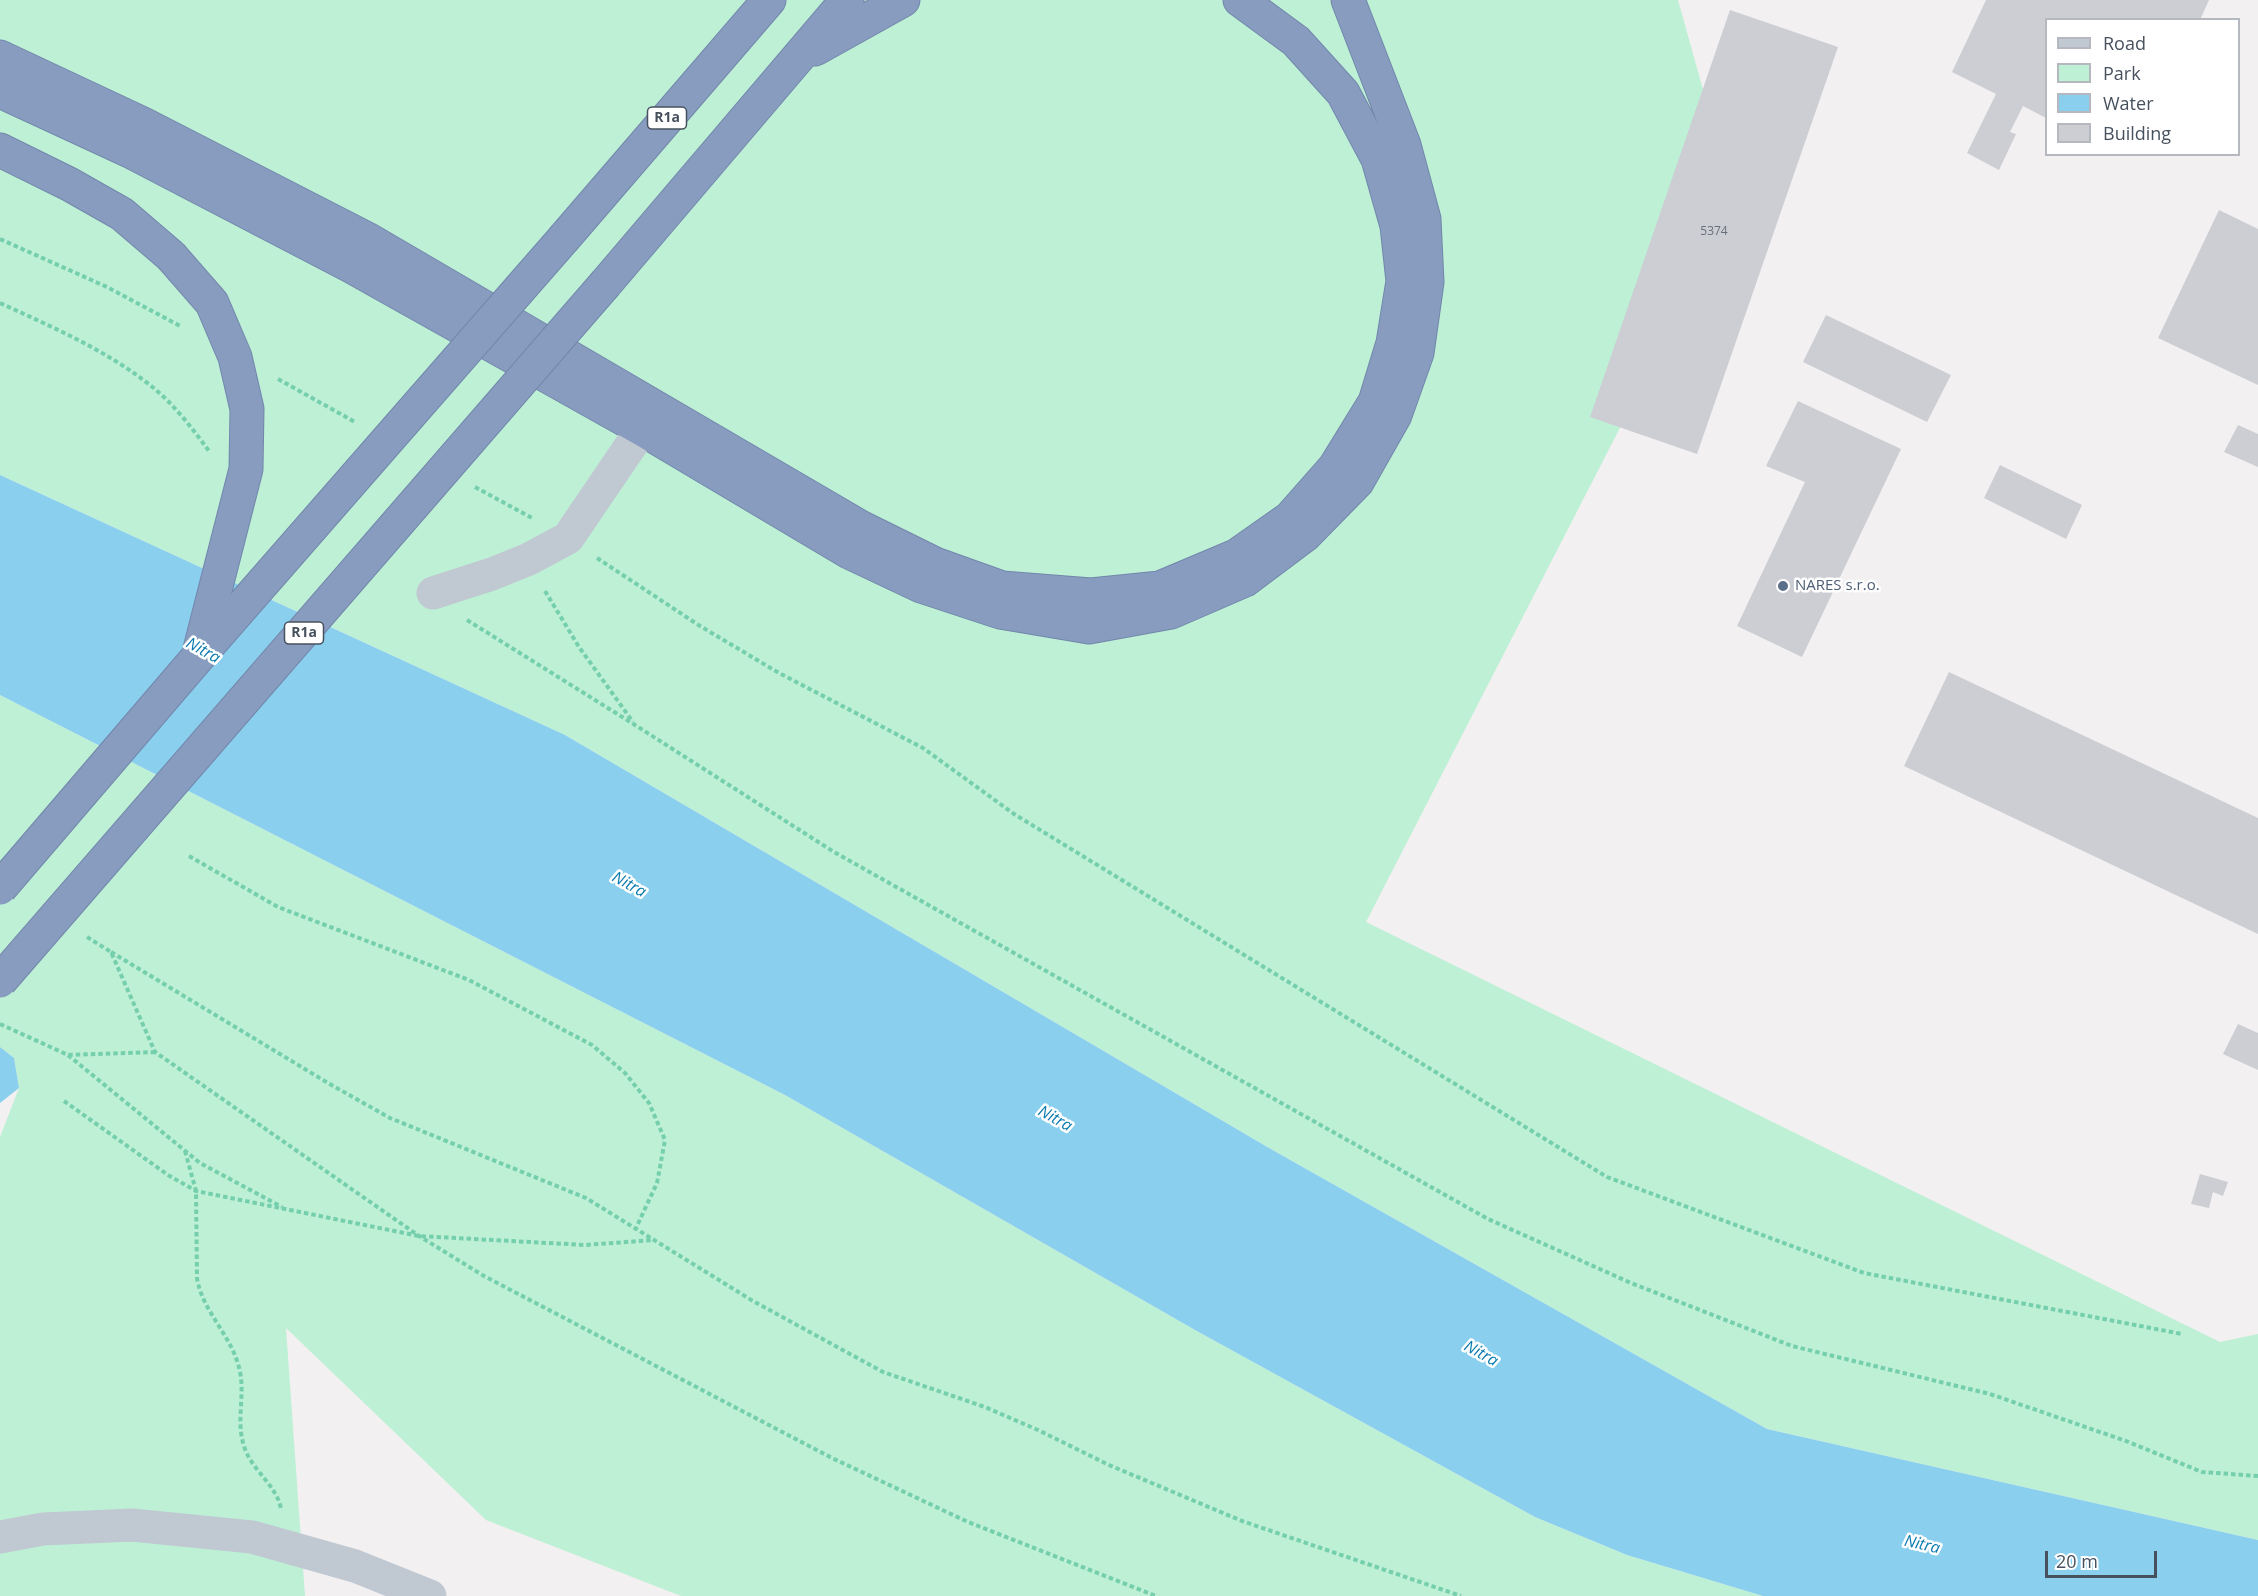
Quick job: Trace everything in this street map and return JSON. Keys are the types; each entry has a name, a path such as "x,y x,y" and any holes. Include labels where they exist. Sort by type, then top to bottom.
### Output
{"highway":[{"name":"R1a","path":"0,888 769,0"},
{"name":"R1a","path":"0,981 606,283 847,0"},
{"path":"796,60 903,0"},
{"path":"0,57 143,124 369,240 872,534 935,564 1002,588 1091,595 1160,588 1236,556 1290,518 1335,467 1375,402 1393,343 1403,281 1397,226 1378,159 1343,93 1296,41 1240,0"},
{"path":"0,91 130,151 340,260 642,429 849,552 921,586 1000,612 1089,627 1171,612 1245,580 1305,536 1357,482 1395,415 1417,353 1427,282 1424,219 1404,145 1348,0"},
{"path":"0,150 69,184 122,214 171,256 212,303 236,357 247,409 246,469 198,657"}],"street":[{"path":"433,593 529,559 568,538 642,429"},
{"path":"0,1537 43,1529 132,1525 252,1537 355,1566 430,1596"}],"path":[{"path":"0,239 108,288 185,328"},
{"path":"0,303 103,352 152,387 212,454"},
{"path":"277,379 360,424"},
{"path":"475,487 568,538 633,584 779,674 923,748 1014,814 1607,1177 1864,1273 2182,1334"},
{"path":"529,559 556,611 635,725"},
{"path":"433,593 460,616 834,852 1488,1219 1632,1283 1792,1346 1990,1394 2126,1441 2202,1472 2258,1476"},
{"path":"189,856 278,907 469,980 592,1045 625,1073 649,1103 665,1140 657,1183 636,1228"},
{"path":"81,933 390,1118 586,1198 753,1301 883,1372 985,1407 1038,1430 1109,1466 1242,1521 1461,1596"},
{"path":"111,952 155,1052 419,1236 484,1276 832,1458 968,1522 1156,1596"},
{"path":"0,1024 68,1055 200,1163 285,1208"},
{"path":"68,1055 155,1052"},
{"path":"64,1101 168,1175 196,1191 419,1236 585,1245 655,1240"},
{"path":"185,1151 196,1191 199,1290 239,1366 242,1391 240,1412 244,1447 280,1505 284,1545"}],"green space":[{"path":"0,0 1678,0 1735,204 1366,922 2220,1342 2258,1334 2258,1540 1767,1429 1269,1148 565,735 0,475"},
{"path":"0,695 785,1095 1195,1330 1535,1517 1627,1555 1763,1596 681,1596 486,1520 286,1328 305,1596 0,1596 0,1137 19,1088 14,1058 0,1047"}],"water":[{"name":"Nitra","path":"0,475 565,735 1269,1148 1767,1429 2258,1540 2258,1596 1763,1596 1627,1555 1535,1517 1195,1330 785,1095 0,695"},
{"path":"0,1047 14,1058 19,1088 0,1103"}],"building":[{"path":"1986,0 2209,0 2201,18 2045,18 2045,117 2023,106 2010,132 2016,134 1999,170 1967,153 1996,94 1952,72"},
{"path":"1730,10 1838,47 1697,454 1590,417"},
{"path":"2219,210 2258,229 2258,385 2158,338"},
{"path":"1826,315 1951,375 1927,422 1803,362"},
{"path":"1798,401 1901,449 1802,657 1737,626 1805,482 1766,466"},
{"path":"2238,425 2258,434 2258,467 2224,452"},
{"path":"2000,465 2082,505 2066,539 1984,498"},
{"path":"1949,672 2258,818 2258,934 1904,766"},
{"path":"2238,1024 2258,1033 2258,1070 2223,1054"},
{"path":"2200,1174 2228,1182 2223,1196 2213,1192 2209,1208 2191,1204"}],"place":[{"name":"NARES s.r.o.","path":"1783,586"}]}
